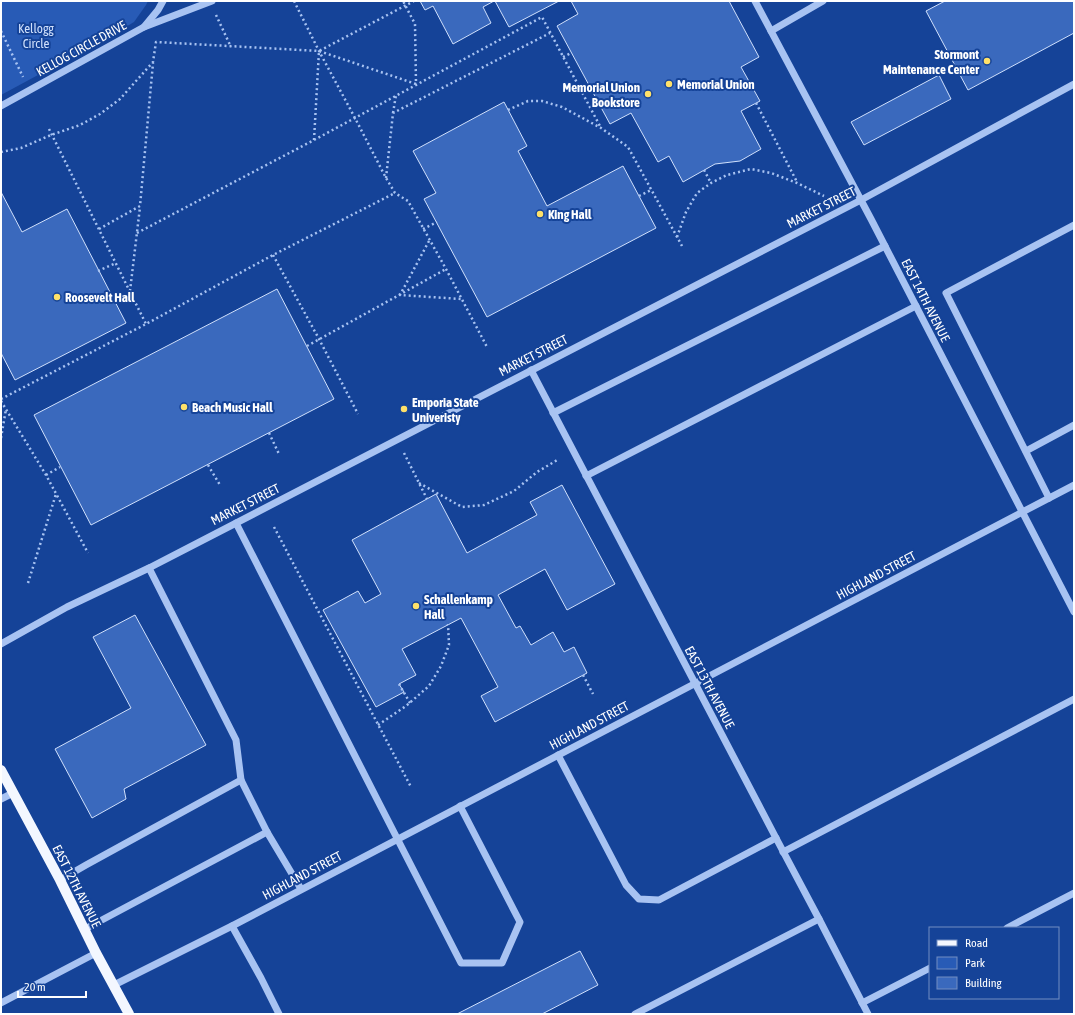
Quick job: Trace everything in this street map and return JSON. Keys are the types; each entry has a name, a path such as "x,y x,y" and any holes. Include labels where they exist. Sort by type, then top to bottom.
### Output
{"main road":[{"name":"EAST 12TH AVENUE","path":"1,770 129,1014"}],"street":[{"name":"KELLOG CIRCLE DRIVE","path":"1,106 144,27 158,10 163,1"},
{"name":"EAST 14TH AVENUE","path":"755,1 885,246 1074,612"},
{"path":"771,31 823,1"},
{"path":"144,27 211,2"},
{"name":"MARKET STREET","path":"1,644 67,607 149,568 860,200 1074,84"},
{"path":"1049,498 946,293 1074,225"},
{"path":"554,413 885,246"},
{"path":"586,476 916,306"},
{"name":"EAST 13TH AVENUE","path":"531,370 868,1014"},
{"path":"1026,451 1074,425"},
{"name":"HIGHLAND STREET","path":"114,985 232,926 1074,485"},
{"path":"236,523 461,963 502,962 520,922 460,806"},
{"path":"149,568 236,740 241,780 267,832 301,890"},
{"path":"783,852 1074,699"},
{"path":"558,755 626,885 640,899 659,900 776,838"},
{"path":"60,880 241,780"},
{"path":"1,799 13,793"},
{"path":"85,929 267,832"},
{"path":"1009,927 1074,893"},
{"path":"635,1014 819,919"},
{"path":"232,926 279,1014"},
{"path":"1,1003 96,953"},
{"path":"862,1003 929,969"}],"path":[{"path":"294,1 386,178 396,192 408,201 487,347"},
{"path":"403,1 415,24 416,84"},
{"path":"319,51 414,1"},
{"path":"211,2 231,47"},
{"path":"137,233 314,140 542,17 601,128"},
{"path":"1,31 24,79"},
{"path":"393,113 550,33"},
{"path":"130,291 156,42 319,51 416,84"},
{"path":"314,140 319,51"},
{"path":"563,57 571,52"},
{"path":"1,152 21,148 51,135 80,125 100,114 120,99 153,62"},
{"path":"386,178 396,95"},
{"path":"508,110 528,101 542,101 562,107 601,128 628,147 682,246"},
{"path":"756,103 797,183"},
{"path":"49,130 146,324"},
{"path":"677,237 686,212 697,194 711,183 727,175 751,169 771,173 824,196"},
{"path":"704,170 711,183"},
{"path":"639,196 651,190"},
{"path":"88,553 46,475 1,400 273,255 396,192"},
{"path":"99,229 140,206"},
{"path":"423,229 437,222"},
{"path":"400,295 429,241"},
{"path":"273,255 358,414"},
{"path":"98,271 116,263"},
{"path":"307,346 446,270"},
{"path":"400,295 461,298"},
{"path":"1,438 6,409"},
{"path":"269,433 279,454"},
{"path":"403,453 427,499"},
{"path":"419,483 462,508 484,504 514,490 537,472 559,459"},
{"path":"208,464 220,485"},
{"path":"46,475 60,467"},
{"path":"28,583 56,494"},
{"path":"274,527 411,787"},
{"path":"378,725 430,686 441,666 449,645 448,624"},
{"path":"583,676 593,694"},
{"path":"399,684 410,702"}],"green space":[{"name":"Kellogg Circle","path":"1,1 148,1 134,22 1,95"}],"building":[{"path":"420,1 494,1 483,7 491,23 453,44 433,6 425,10"},
{"path":"495,1 559,1 509,27"},
{"name":"Memorial Union","path":"571,1 729,1 759,57 741,67 760,101 741,111 761,149 740,161 715,164 683,182 669,156 658,162 631,113 610,124 557,26 578,14"},
{"name":"Stormont Maintenance Center","path":"945,1 1074,1 1074,33 968,90 926,11"},
{"path":"939,75 951,99 864,145 851,122"},
{"name":"King Hall","path":"504,102 527,146 518,151 547,206 623,166 656,228 487,317 424,199 436,193 413,151"},
{"name":"Roosevelt Hall","path":"1,192 22,232 67,209 126,323 15,380 1,353"},
{"name":"Beach Music Hall","path":"277,289 334,399 91,525 34,415"},
{"name":"Schallenkamp Hall","path":"562,485 615,584 567,610 545,569 498,595 516,628 520,626 531,645 553,632 564,652 574,647 587,673 495,722 481,696 498,687 461,618 402,649 416,675 399,684 404,692 376,707 323,610 358,591 365,603 381,594 352,540 436,494 467,553 537,515 530,502"},
{"path":"135,615 206,745 124,789 126,799 92,818 55,749 131,708 93,637"},
{"path":"580,951 598,985 542,1014 457,1014"}],"place":[{"name":"Stormont Maintenance Center","path":"987,61"},
{"name":"Memorial Union","path":"669,84"},
{"name":"Memorial Union Bookstore","path":"648,94"},
{"name":"King Hall","path":"540,214"},
{"name":"Roosevelt Hall","path":"57,297"},
{"name":"Beach Music Hall","path":"184,407"},
{"name":"Emporia State Univeristy","path":"404,409"},
{"name":"Schallenkamp Hall","path":"416,606"}]}
